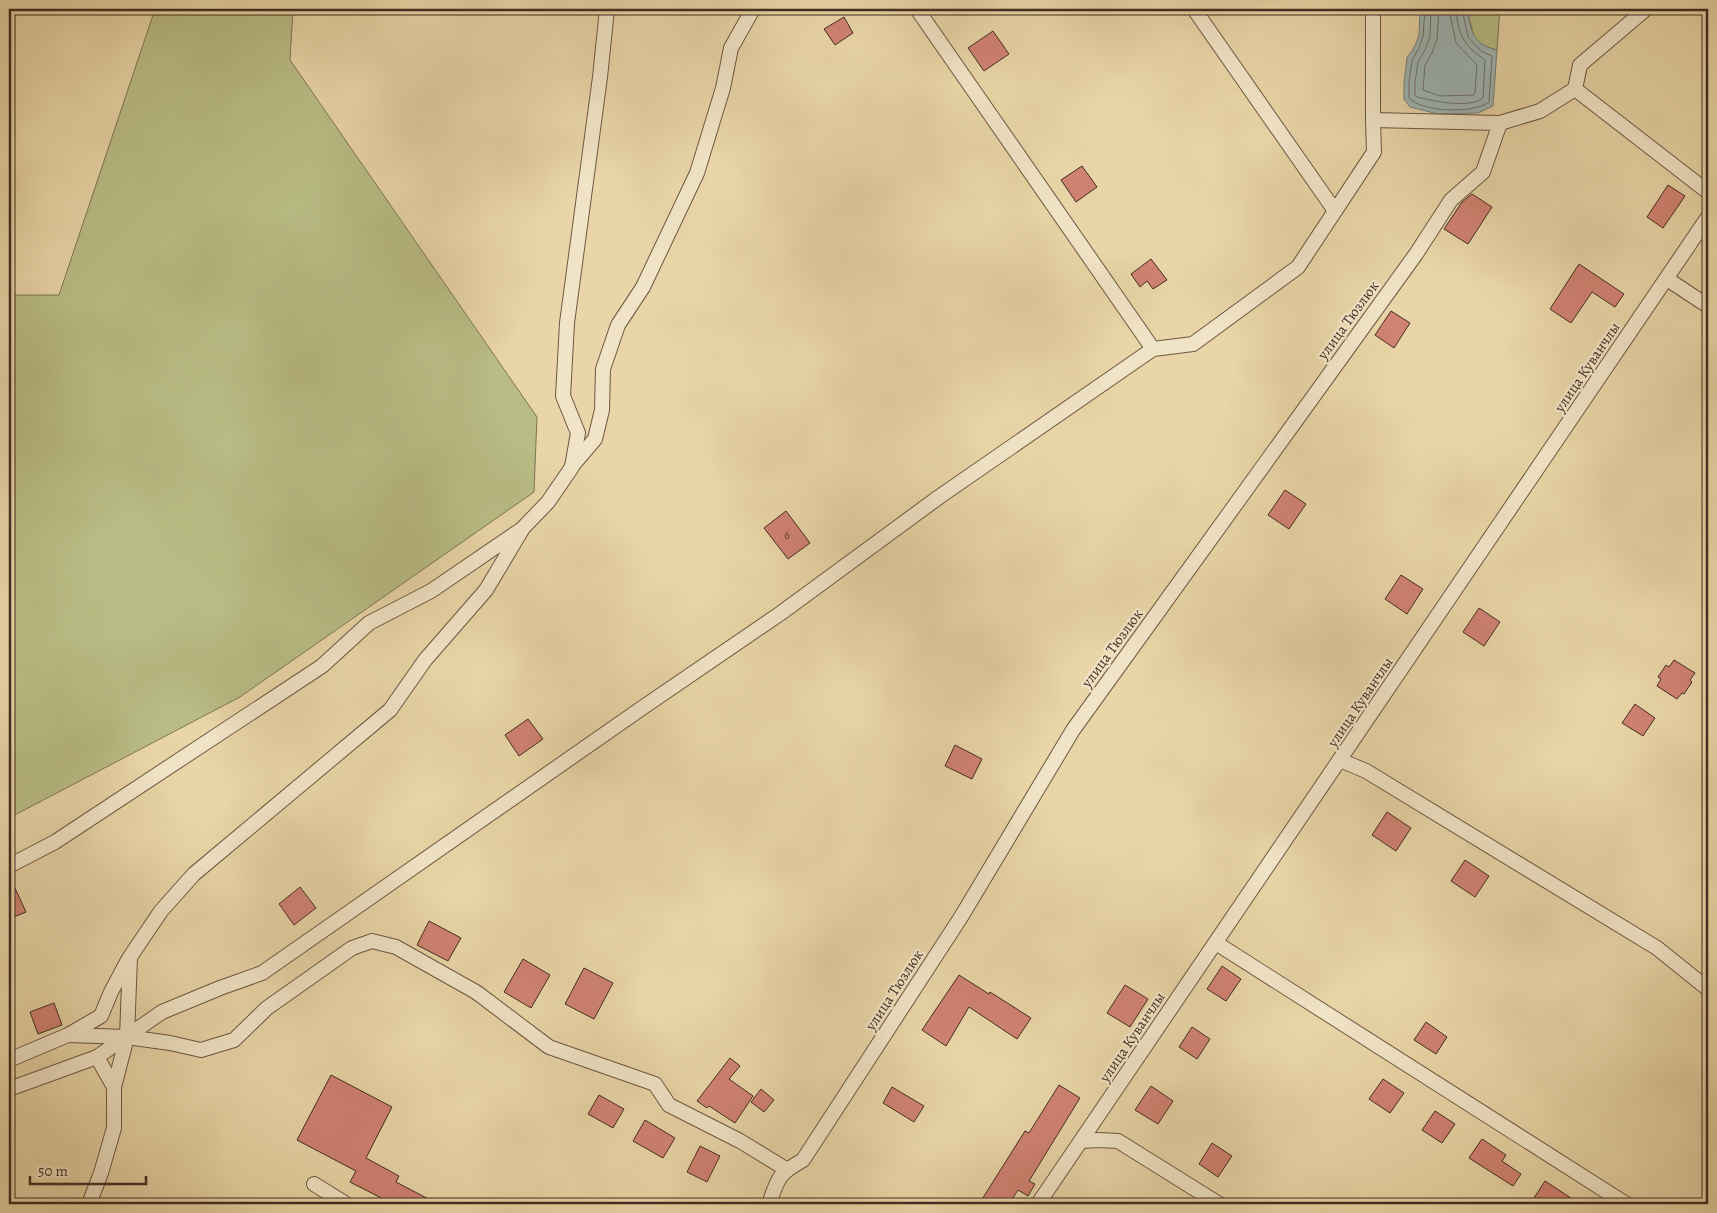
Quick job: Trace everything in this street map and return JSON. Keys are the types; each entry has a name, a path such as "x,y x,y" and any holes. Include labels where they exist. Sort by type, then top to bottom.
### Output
{"street":[{"path":"572,467 578,433 563,396 567,323 600,77 607,9"},
{"path":"9,866 55,842 322,666 369,623 431,591 523,528 548,502 572,467 595,439 602,410 603,369 618,325 643,286 697,173 723,88 731,48 753,9"},
{"path":"917,9 1153,349"},
{"path":"1194,9 1335,211"},
{"path":"9,1089 96,1057 162,1012 262,973 642,708 782,613 939,497 1153,349 1193,344 1298,267 1374,152 1373,9"},
{"path":"1373,120 1500,123 1540,111 1575,89 1580,64 1646,9"},
{"path":"1575,89 1708,192"},
{"name":"улица Тюзлюк","path":"768,1204 778,1179 786,1169 803,1160 961,917 1073,730 1416,254 1451,200 1483,172 1500,123"},
{"name":"улица Куванчлы","path":"1038,1204 1708,218"},
{"path":"1667,279 1708,306"},
{"path":"9,1060 68,1035 102,1016 111,992 130,957 162,911 194,874 390,710 425,660 486,590 523,528"},
{"path":"1340,760 1366,771 1657,948 1708,989"},
{"path":"68,1035 127,1037 202,1050 234,1040 267,1008 352,948 372,941 396,947 476,992 549,1047 655,1084 669,1105 740,1141 786,1169"},
{"path":"1216,943 1626,1204"},
{"path":"89,1204 101,1173 114,1128 114,1087 127,1037 130,957"},
{"path":"96,1057 114,1087"},
{"path":"1081,1141 1118,1141 1218,1204"},
{"path":"314,1184 346,1204"}],"green space":[{"path":"155,9 293,9 290,60 537,417 534,492 240,697 9,818 9,295 59,295"},
{"path":"1466,9 1500,9 1497,50 1487,47 1476,39"}],"water":[{"path":"1420,9 1467,10 1474,36 1482,44 1497,50 1493,106 1478,113 1438,114 1410,107 1404,99 1404,82 1407,58 1415,46 1419,35"}],"building":[{"path":"844,17 853,33 835,45 824,29"},
{"path":"993,31 1009,54 984,71 968,48"},
{"path":"1082,166 1097,187 1076,202 1061,180"},
{"path":"1668,185 1685,196 1663,228 1647,217"},
{"path":"1472,194 1492,207 1468,244 1444,229 1462,202"},
{"path":"1151,259 1167,280 1153,289 1147,281 1140,287 1131,274"},
{"path":"1579,264 1624,294 1615,307 1592,292 1571,323 1550,309"},
{"path":"1391,311 1410,323 1394,348 1375,335"},
{"path":"1285,490 1306,504 1289,529 1268,515"},
{"path":"786,511 810,543 788,559 764,528"},
{"path":"1401,575 1423,589 1407,614 1385,599"},
{"path":"1479,608 1500,622 1484,646 1463,632"},
{"path":"1674,660 1695,673 1690,680 1692,682 1684,694 1682,693 1677,699 1657,686 1661,679 1658,677 1666,665 1669,667"},
{"path":"1635,704 1655,718 1643,736 1622,723"},
{"path":"528,719 543,739 519,756 505,735"},
{"path":"955,745 982,759 972,779 945,766"},
{"path":"1387,812 1411,828 1396,851 1372,835"},
{"path":"1465,860 1489,876 1475,897 1451,881"},
{"path":"9,875 26,912 9,919"},
{"path":"300,887 316,908 294,925 279,904"},
{"path":"429,921 461,938 448,961 417,945"},
{"path":"523,959 550,975 531,1008 504,992"},
{"path":"1222,966 1241,979 1226,1001 1207,989"},
{"path":"584,968 613,983 594,1019 565,1004"},
{"path":"959,975 1031,1018 1017,1039 969,1007 946,1046 922,1030"},
{"path":"1125,985 1148,999 1130,1027 1107,1013"},
{"path":"54,1003 62,1025 38,1034 30,1012"},
{"path":"1426,1022 1447,1037 1436,1054 1414,1040"},
{"path":"1192,1027 1210,1039 1197,1059 1179,1047"},
{"path":"730,1058 740,1066 729,1079 753,1096 735,1123 709,1106 707,1108 697,1101"},
{"path":"331,1075 392,1107 366,1158 399,1176 396,1182 438,1204 393,1204 350,1182 356,1171 297,1140"},
{"path":"1383,1079 1404,1093 1390,1113 1369,1099"},
{"path":"1059,1085 1080,1098 1029,1181 1035,1184 1028,1196 1018,1190 1009,1204 979,1204 1025,1131 1029,1133"},
{"path":"1151,1086 1173,1101 1158,1124 1135,1110"},
{"path":"892,1087 924,1106 914,1122 883,1103"},
{"path":"761,1089 774,1100 764,1112 751,1102"},
{"path":"599,1095 624,1109 613,1128 588,1114"},
{"path":"1435,1111 1455,1124 1442,1143 1422,1130"},
{"path":"645,1120 675,1138 663,1158 633,1141"},
{"path":"1482,1139 1506,1155 1502,1161 1521,1174 1513,1186 1469,1158"},
{"path":"1212,1143 1232,1156 1218,1177 1199,1164"},
{"path":"700,1146 720,1156 707,1182 687,1172"},
{"path":"1545,1181 1580,1204 1530,1204"}]}
